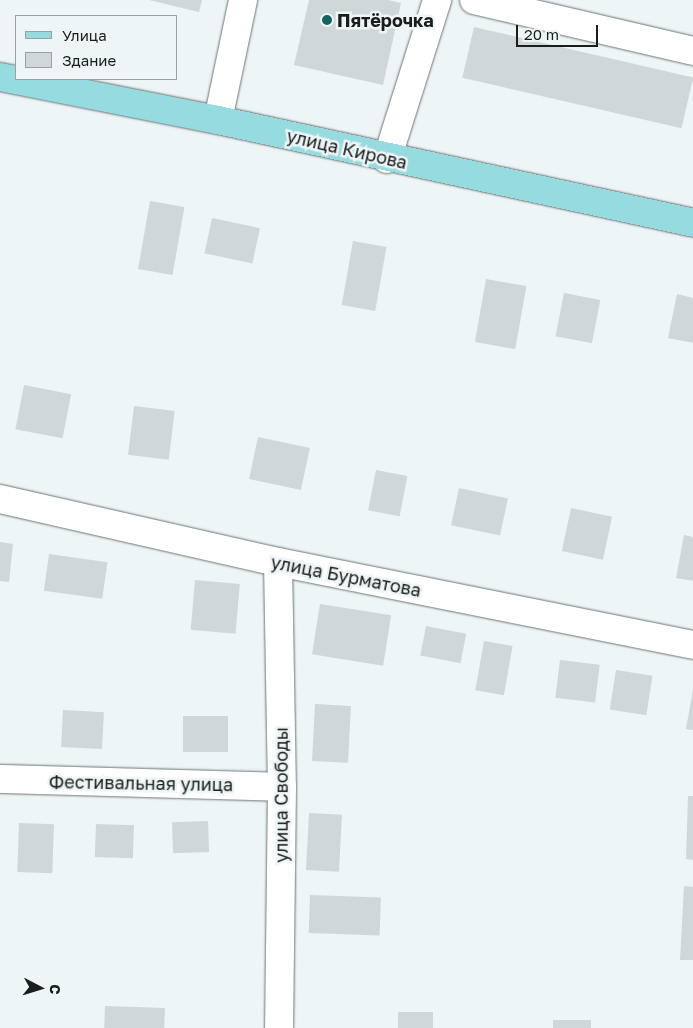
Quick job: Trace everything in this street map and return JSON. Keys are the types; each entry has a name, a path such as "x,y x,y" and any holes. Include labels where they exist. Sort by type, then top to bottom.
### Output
{"main road":[{"name":"улица Кирова","path":"0,77 15,80"},
{"name":"улица Кирова","path":"15,80 218,120 387,159 693,223"}],"street":[{"path":"218,120 243,0"},
{"path":"387,159 437,0"},
{"path":"474,0 693,51"},
{"name":"улица Бурматова","path":"0,499 278,562 693,645"},
{"name":"улица Свободы","path":"278,562 282,786 280,1028"},
{"name":"Фестивальная улица","path":"0,780 282,786"}],"building":[{"path":"149,0 202,0 199,12"},
{"path":"309,0 388,0 401,3 383,85 294,65"},
{"path":"474,27 693,78 682,128 462,78"},
{"path":"150,201 184,207 172,275 138,269"},
{"path":"212,218 260,228 252,263 205,253"},
{"path":"353,241 386,247 375,311 342,305"},
{"path":"486,279 526,286 515,349 475,342"},
{"path":"564,293 600,300 592,343 556,336"},
{"path":"677,294 693,298 693,343 668,338"},
{"path":"24,385 71,394 63,438 15,429"},
{"path":"134,406 175,411 169,460 128,455"},
{"path":"258,437 310,448 301,490 249,479"},
{"path":"376,470 407,476 400,516 368,510"},
{"path":"459,488 508,498 500,536 451,525"},
{"path":"571,508 612,517 603,560 562,551"},
{"path":"684,535 693,537 693,581 676,578"},
{"path":"0,542 13,544 9,582 0,581"},
{"path":"49,554 107,562 102,599 44,591"},
{"path":"195,580 240,584 235,634 191,630"},
{"path":"320,604 391,615 383,666 312,654"},
{"path":"426,626 466,634 461,663 420,655"},
{"path":"484,641 513,646 504,695 475,690"},
{"path":"560,660 600,665 595,703 555,698"},
{"path":"616,670 653,676 646,715 610,710"},
{"path":"693,689 693,730 686,729"},
{"path":"315,704 351,706 348,763 312,761"},
{"path":"63,710 104,712 102,749 61,747"},
{"path":"183,716 228,716 228,752 183,752"},
{"path":"688,796 693,796 693,860 686,859"},
{"path":"309,813 342,815 339,872 306,870"},
{"path":"208,821 209,852 173,853 172,822"},
{"path":"19,823 54,824 52,873 17,872"},
{"path":"96,824 134,825 133,858 95,857"},
{"path":"684,886 693,887 693,960 680,960"},
{"path":"310,895 381,897 380,935 309,933"},
{"path":"105,1006 165,1008 164,1028 104,1028"},
{"path":"398,1012 433,1012 433,1028 398,1028"},
{"path":"553,1020 591,1020 591,1028 553,1028"}],"place":[{"name":"Пятёрочка","path":"327,20"}]}
